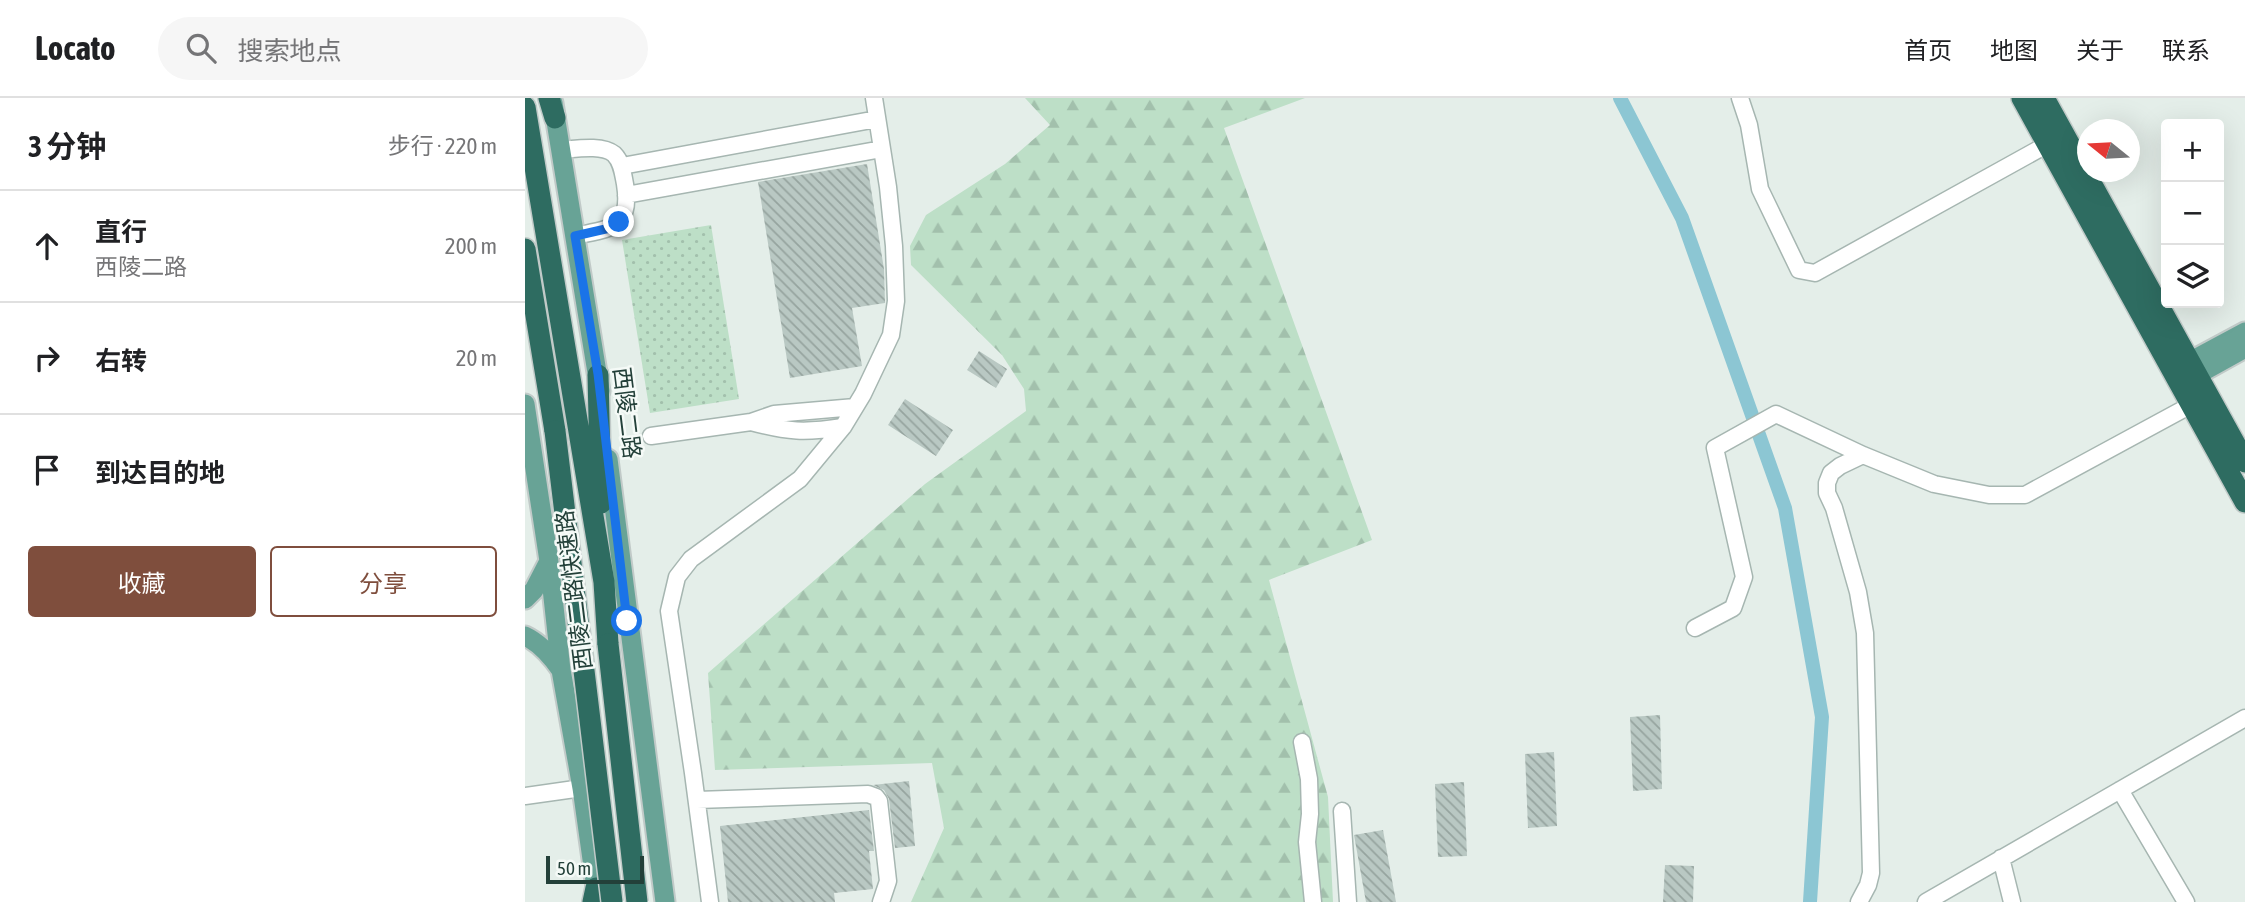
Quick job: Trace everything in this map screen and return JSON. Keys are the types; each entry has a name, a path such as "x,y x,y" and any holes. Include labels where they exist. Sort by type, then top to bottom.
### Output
{"highway":[{"path":"2022,98 2185,373 2245,462"},
{"path":"2045,98 2185,373 2191,405 2245,502"},
{"name":"西陵二路快速路","path":"525,107 604,582 608,644 637,902"},
{"name":"西陵二路快速路","path":"525,249 555,431 600,899"},
{"path":"525,285 538,324"},
{"path":"598,374 604,582"}],"main road":[{"name":"西陵二路","path":"552,105 598,374 665,902"},
{"path":"2185,373 2245,332"},
{"path":"2185,373 2245,348"},
{"path":"525,404 527,431 549,561 561,670 600,899"},
{"path":"525,599 534,590 549,561"},
{"path":"525,636 533,640 561,670"},
{"path":"586,815 591,834 602,848 612,853 635,849 644,839 648,823 649,786"}],"street":[{"path":"707,799 695,782 669,611 677,577 691,559 800,479 843,427 891,335 896,301 894,246 874,98"},
{"path":"1740,98 1749,125 1760,189 1799,270 1815,273 2047,144"},
{"path":"622,166 877,119"},
{"path":"560,150 600,149 613,153 622,166 627,210 619,222 610,228 575,236"},
{"path":"626,195 882,149"},
{"path":"1695,628 1733,608 1744,577 1714,448 1776,414 1863,455 1934,484 1989,495 2025,495 2191,405"},
{"path":"651,436 751,422 773,414 855,407"},
{"path":"751,422 786,431 804,432 843,427"},
{"path":"1859,902 1871,873 1865,633 1858,592 1834,508 1827,493 1827,483 1832,473 1840,466 1863,455"},
{"path":"1926,902 2245,718"},
{"path":"1302,742 1309,779 1310,814 1307,842 1314,902"},
{"path":"525,796 582,788"},
{"path":"2120,790 2186,902"},
{"path":"707,799 869,794 876,797 879,801 888,881 881,902"},
{"path":"707,799 699,818 710,902"},
{"path":"1342,811 1349,902"},
{"path":"2001,858 2012,902"}],"green space":[{"path":"1025,98 1305,98 1224,128 1372,540 1269,580 1328,797 1333,902 911,902 944,828 932,763 715,770 708,673 925,484 1026,411 1024,389 1002,355 911,265 910,246 926,215 1005,164 1050,125"},
{"path":"711,225 739,399 650,413 622,240"}],"building":[{"path":"867,164 884,269 885,303 852,308 862,366 790,378 758,182"},
{"path":"979,351 1007,369 996,388 967,370"},
{"path":"905,399 953,430 936,456 888,425"},
{"path":"1660,715 1662,789 1633,791 1630,717"},
{"path":"1554,752 1557,826 1528,828 1525,754"},
{"path":"909,781 915,846 895,848 889,799 884,790 873,785"},
{"path":"1464,782 1467,856 1438,857 1435,784"},
{"path":"869,810 874,851 869,851 873,889 834,893 835,902 728,902 720,826"},
{"path":"1383,830 1396,902 1366,902 1354,835"},
{"path":"1665,865 1694,866 1693,902 1663,902"}],"waterway":[{"path":"1620,98 1682,218 1785,508 1822,717 1810,902"}],"route":[{"path":"619,222 610,228 575,236 598,374 627,621"}]}
